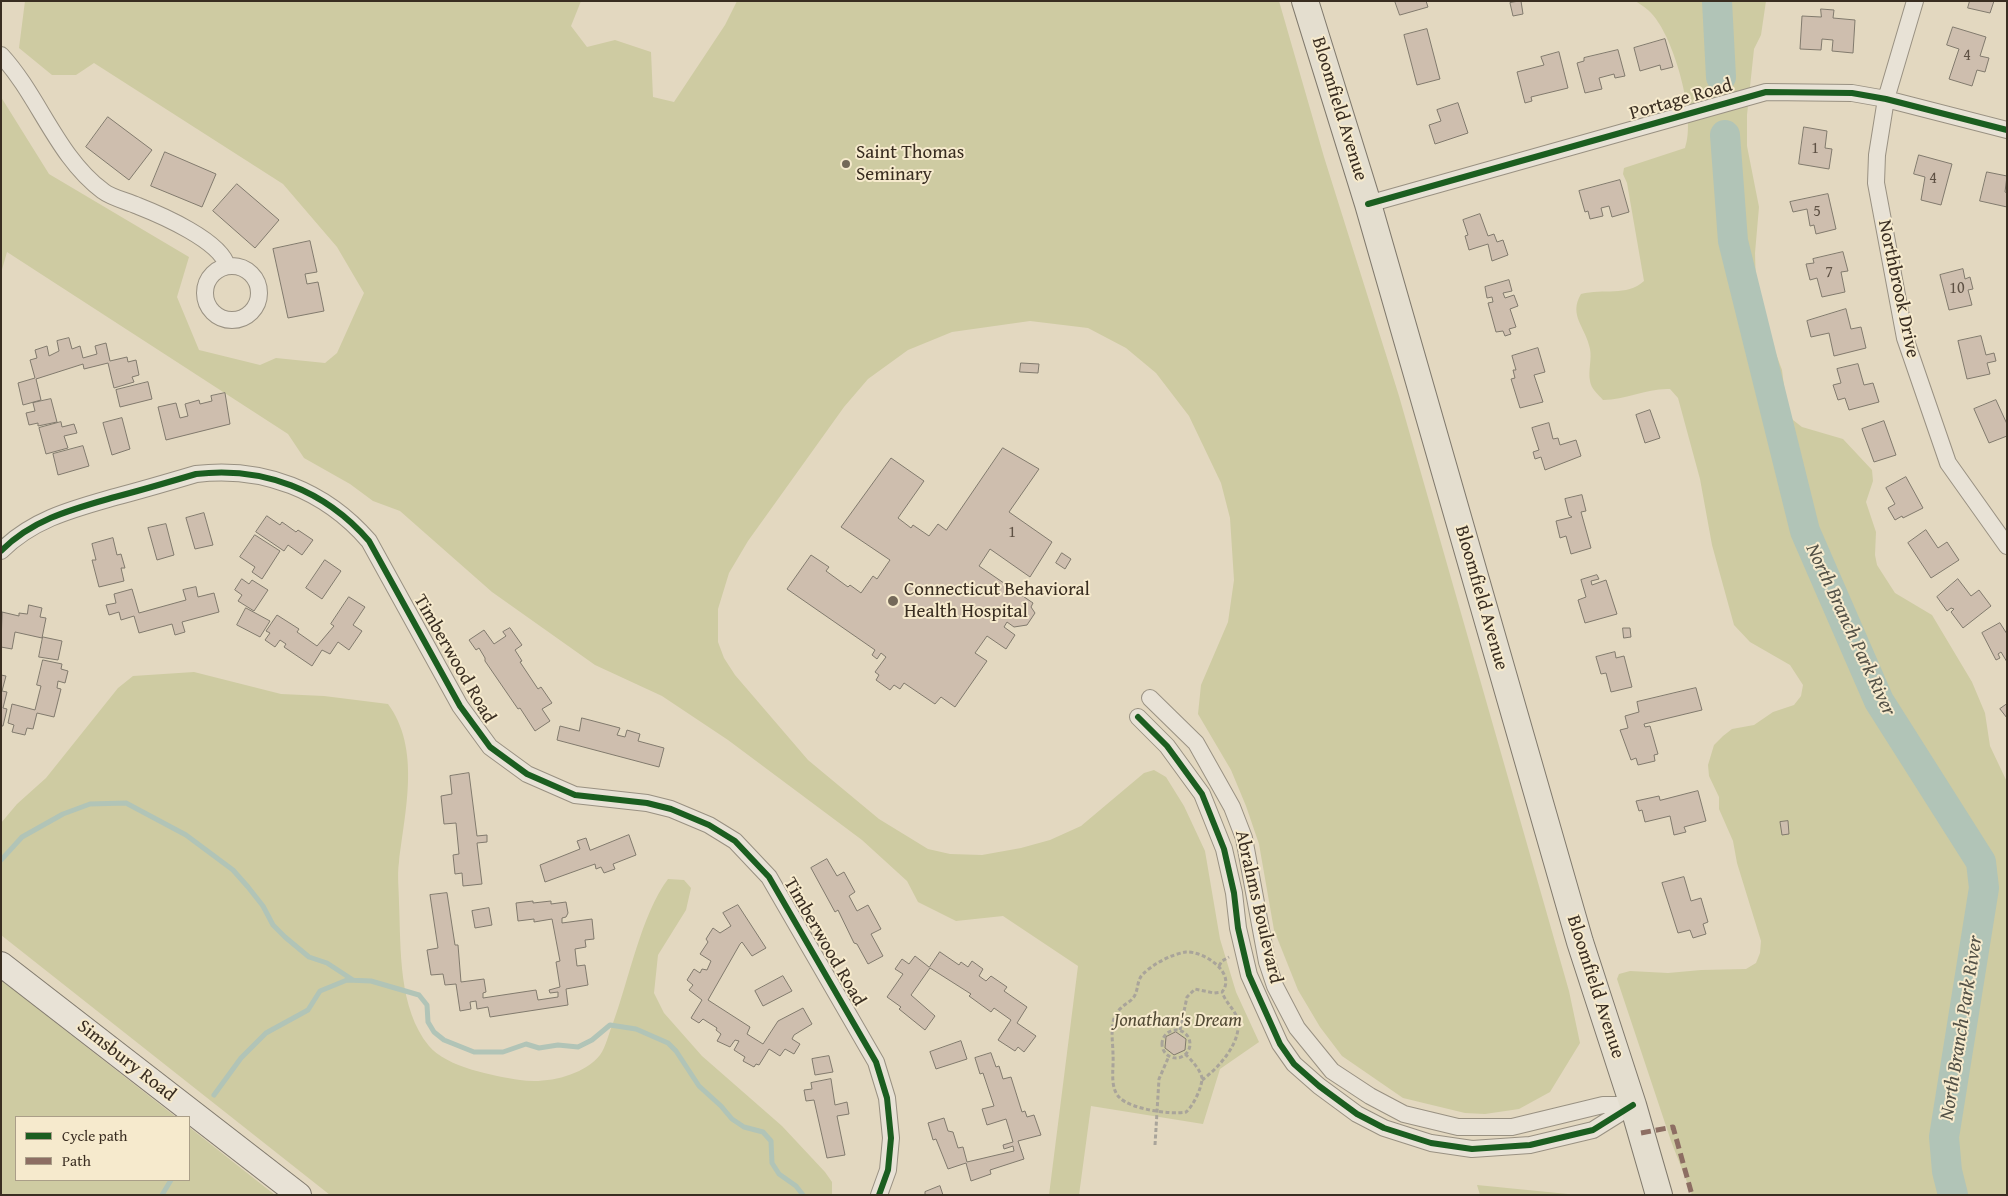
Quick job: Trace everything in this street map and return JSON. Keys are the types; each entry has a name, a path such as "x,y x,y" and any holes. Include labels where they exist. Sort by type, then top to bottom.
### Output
{"main road":[{"name":"Bloomfield Avenue","path":"1306,1 1368,204 1580,942 1633,1105 1659,1195"},
{"name":"Simsbury Road","path":"1,964 299,1195"}],"street":[{"name":"Northbrook Drive","path":"1915,1 1886,99 1877,154 1876,183 1905,338 1948,463 2007,546"},
{"path":"1,54 16,70 78,167 104,192 148,210 208,242 226,261 227,266"},
{"name":"Portage Road","path":"1368,204 1766,92 1852,94 1886,99 2007,130"},
{"name":"Timberwood Road","path":"1,551 24,532 62,512 189,476 210,473 268,477 336,508 369,541 460,706 490,748 527,774 575,795 647,803 671,809 709,825 735,841 769,877 876,1062 887,1098 891,1138 888,1170 879,1195"},
{"name":"Abrahms Boulevard","path":"1150,698 1196,743 1217,776 1244,838 1267,962 1275,986 1298,1028 1332,1070 1370,1096 1404,1114 1458,1127 1512,1127 1603,1105 1633,1105"},
{"name":"Abrahms Boulevard","path":"1138,718 1167,746 1202,794 1226,857 1234,893 1242,954 1248,975 1280,1044 1294,1064 1319,1086 1357,1114 1384,1128 1431,1143 1472,1149 1530,1145 1593,1130 1633,1105"}],"path":[{"path":"1187,952 1195,953 1209,958 1219,966 1226,980 1222,992 1236,1017 1236,1036 1231,1048 1210,1074 1202,1080 1188,1110 1178,1113 1132,1106 1119,1098 1115,1092 1112,1024 1116,1014 1134,997 1142,975 1163,961 1187,952"},
{"path":"1219,966 1222,961 1229,957"},
{"path":"1180,1030 1186,1000 1193,990 1222,992"},
{"path":"1171,1030 1180,1030 1188,1036 1190,1042 1186,1054 1177,1058 1169,1056 1163,1048 1164,1038 1171,1030"},
{"path":"1186,1054 1202,1080"},
{"path":"1155,1144 1159,1079 1169,1056"}],"green space":[{"name":"Jonathan's Dream","path":"25,1 581,1 571,26 587,47 615,40 651,52 653,97 674,102 725,25 737,1 1279,1 1324,157 1399,396 1569,991 1580,1043 1550,1092 1519,1109 1485,1114 1465,1113 1403,1098 1342,1056 1320,1027 1298,990 1274,930 1259,844 1246,806 1231,770 1198,714 1201,685 1228,622 1234,580 1230,518 1221,483 1189,416 1156,373 1126,348 1088,328 1030,321 952,332 908,350 868,379 844,407 748,541 729,573 718,609 718,642 724,658 735,675 808,760 879,819 928,849 950,854 982,855 1021,848 1050,840 1081,826 1144,773 1154,770 1166,777 1184,806 1205,851 1220,939 1236,992 1259,1042 1220,1069 1203,1124 1091,1106 1079,1195 1049,1195 1078,966 1003,916 956,921 918,902 907,881 862,840 728,740 662,696 595,665 492,592 400,511 373,501 350,484 304,458 288,434 7,252 1,273 1,97 49,174 189,257 177,297 199,350 260,365 276,358 325,363 337,353 364,293 337,247 283,184 94,63 76,75 52,75 19,48"},
{"path":"1635,1 1766,1 1761,35 1754,49 1747,115 1747,146 1759,207 1755,253 1756,286 1770,338 1782,370 1787,411 1793,420 1802,427 1843,439 1872,470 1873,481 1866,502 1876,532 1875,555 1877,565 1895,593 1932,615 1972,682 1985,713 1990,746 2007,782 2007,1195 1692,1195 1671,1141 1617,979 1619,974 1630,971 1668,973 1746,969 1756,963 1760,953 1761,941 1737,863 1733,841 1719,809 1719,797 1709,776 1708,765 1714,745 1723,736 1732,729 1754,725 1773,712 1794,705 1801,696 1803,685 1790,665 1750,642 1734,625 1712,545 1700,479 1678,398 1670,389 1661,389 1603,400 1591,384 1590,349 1576,309 1581,294 1622,291 1637,286 1644,281 1627,183 1623,174 1624,168 1685,148 1688,135 1686,102 1671,48 1656,19 1648,10"},
{"path":"194,672 281,694 324,696 388,704 398,722 408,760 407,801 398,867 401,958 406,996 419,1031 429,1046 447,1060 458,1065 497,1076 541,1081 574,1073 593,1062 600,1055 606,1044 636,948 650,911 668,879 684,880 691,888 686,910 658,955 654,993 664,1013 702,1056 782,1126 825,1172 832,1182 832,1195 330,1195 1,935 1,823 17,804 46,778 118,688 133,676"},
{"path":"1,980 175,1116 15,1116 15,1181 190,1181 190,1128 275,1195 1,1195"},
{"path":"1477,1185 1578,1195 1480,1195"}],"building":[{"path":"1395,1 1426,1 1428,7 1400,15"},
{"path":"1521,1 1523,14 1513,16 1510,3"},
{"path":"1970,1 1994,1 1990,13 1968,8"},
{"path":"1821,9 1834,10 1833,18 1855,20 1853,53 1832,51 1833,40 1822,39 1821,50 1800,49 1802,16 1821,17"},
{"path":"1953,27 1986,37 1980,56 1989,58 1985,72 1977,70 1972,86 1949,79 1959,49 1947,45"},
{"path":"1427,29 1440,79 1417,85 1404,35"},
{"path":"1665,39 1673,67 1661,70 1660,65 1640,71 1634,48"},
{"path":"1618,50 1625,76 1615,78 1614,74 1599,78 1602,89 1585,93 1577,63 1584,61 1584,58"},
{"path":"1559,52 1568,88 1531,97 1532,101 1525,103 1517,72 1544,65 1541,57"},
{"path":"1458,103 1468,133 1435,144 1429,125 1441,121 1437,110"},
{"path":"108,117 152,150 129,180 86,147"},
{"path":"1804,127 1827,131 1825,148 1832,149 1829,169 1799,164"},
{"path":"165,152 216,174 202,207 151,186"},
{"path":"1919,155 1952,164 1941,205 1921,200 1925,177 1914,174"},
{"path":"1987,172 2007,176 2005,192 2007,193 2007,207 1980,201"},
{"path":"1620,180 1629,212 1612,217 1609,206 1601,208 1603,216 1590,219 1588,211 1585,212 1579,191"},
{"path":"237,184 279,220 255,248 213,211"},
{"path":"1828,194 1836,229 1816,234 1814,225 1810,226 1807,209 1793,212 1790,202"},
{"path":"1480,214 1488,236 1494,234 1497,242 1503,240 1508,255 1492,261 1488,244 1469,250 1465,236 1468,235 1463,220"},
{"path":"310,241 317,272 305,274 307,284 318,282 324,311 288,318 273,249"},
{"path":"1843,252 1848,271 1841,272 1845,292 1822,297 1817,278 1810,280 1806,264 1814,263 1813,259"},
{"path":"1963,269 1965,279 1970,277 1973,289 1968,290 1972,305 1949,310 1940,275"},
{"path":"1509,280 1512,291 1503,293 1505,298 1514,295 1518,306 1510,309 1516,327 1509,329 1511,334 1505,336 1503,331 1496,332 1488,303 1493,302 1492,297 1487,298 1485,287"},
{"path":"1846,309 1851,329 1861,327 1866,348 1834,356 1829,333 1811,337 1807,321"},
{"path":"1981,336 1986,355 1994,353 1996,361 1987,363 1990,374 1967,379 1958,341"},
{"path":"69,338 72,349 80,346 83,358 97,354 95,346 106,343 110,361 127,357 128,362 136,360 139,375 132,377 134,382 114,388 108,363 84,369 83,364 36,379 41,400 23,405 18,383 35,378 30,360 37,358 35,350 47,346 49,356 59,351 57,341"},
{"path":"1538,348 1545,372 1534,375 1543,402 1520,408 1511,379 1515,378 1513,370 1516,370 1512,356"},
{"path":"1021,363 1039,364 1038,373 1020,372"},
{"path":"1858,364 1864,385 1873,383 1879,402 1849,410 1845,398 1838,400 1833,385 1841,383 1837,369"},
{"path":"148,382 152,399 120,407 116,390"},
{"path":"225,393 230,424 166,440 158,407 176,403 180,418 188,416 185,404 199,400 200,404 212,401 211,396"},
{"path":"51,399 57,422 38,426 38,423 29,425 26,413 35,411 33,403"},
{"path":"1996,400 2007,424 2007,436 1989,443 1974,409"},
{"path":"1650,410 1660,438 1645,443 1636,415"},
{"path":"122,418 130,449 112,455 103,423"},
{"path":"1884,421 1896,455 1874,462 1862,429"},
{"path":"61,422 62,427 74,424 77,433 64,436 68,448 46,454 39,428"},
{"path":"1549,423 1553,439 1558,438 1560,445 1576,440 1581,456 1545,470 1541,457 1535,459 1533,452 1539,450 1532,428"},
{"path":"83,446 89,466 58,475 53,454"},
{"path":"1003,448 1039,469 1009,512 1052,542 1030,577 990,549 979,566 1033,603 1031,607 1035,613 1027,625 1014,627 1007,622 1004,627 1015,635 1006,649 987,636 975,653 987,661 955,707 941,697 935,704 904,683 900,689 894,685 890,690 876,680 879,675 875,672 886,657 881,653 877,659 872,655 875,650 787,589 811,555 829,567 826,571 848,587 850,585 861,593 873,576 877,579 890,560 841,527 891,458 924,481 898,518 911,528 913,525 929,536 938,524 946,530"},
{"path":"1906,477 1923,508 1895,520 1888,508 1895,504 1886,488"},
{"path":"1582,495 1586,511 1581,512 1591,548 1571,554 1566,536 1560,538 1556,521 1572,517 1569,515 1565,499"},
{"path":"204,513 213,545 195,549 186,518"},
{"path":"267,516 280,525 282,522 296,532 298,530 313,540 302,555 288,545 284,551 256,532"},
{"path":"166,524 174,555 157,560 148,528"},
{"path":"1926,530 1938,548 1947,542 1959,560 1931,578 1908,543"},
{"path":"255,535 280,551 262,579 252,572 255,567 240,557"},
{"path":"113,538 117,555 121,554 125,568 121,568 124,581 99,587 92,560 96,560 92,544"},
{"path":"1062,553 1071,559 1065,569 1056,563"},
{"path":"325,560 341,571 322,599 306,588"},
{"path":"1597,575 1599,579 1591,581 1592,585 1606,580 1617,614 1585,623 1578,600 1586,597 1581,580"},
{"path":"242,579 249,584 252,580 268,590 254,611 238,601 242,595 235,590"},
{"path":"1958,579 1971,596 1979,590 1991,606 1963,628 1951,612 1954,609 1951,608 1947,611 1937,597"},
{"path":"196,587 198,597 214,593 219,612 182,622 185,632 175,635 172,624 139,633 134,616 121,620 119,612 109,615 106,605 116,603 114,594 132,589 139,613 186,600 183,590"},
{"path":"349,597 365,607 353,625 362,631 349,650 338,642 330,654 322,650 312,666 284,647 286,644 280,640 275,647 265,640 270,633 266,631 277,615 299,629 297,632 317,646 334,626 331,624"},
{"path":"29,605 42,608 40,617 46,618 42,638 15,632 12,649 1,647 2,612 19,616 19,613 27,614"},
{"path":"246,608 270,621 260,637 237,625"},
{"path":"2000,623 2007,634 2007,662 2001,652 1998,654 2000,658 1996,660 1982,633"},
{"path":"510,628 522,645 515,650 522,661 520,662 538,689 541,687 552,703 542,709 550,721 535,731 485,661 479,648 476,650 469,640 484,630 494,644 506,636 503,632"},
{"path":"1623,628 1630,628 1631,637 1624,638"},
{"path":"43,637 62,641 58,660 39,657"},
{"path":"1615,652 1616,658 1624,656 1632,687 1611,692 1606,673 1601,674 1596,657"},
{"path":"43,660 62,664 61,669 68,671 65,683 58,681 57,688 61,689 54,717 37,713 33,729 27,728 25,735 12,732 14,725 8,723 12,704 35,710 41,686 37,685"},
{"path":"1,675 6,676 2,691 7,692 3,708 7,709 3,726 1,726"},
{"path":"1696,688 1702,710 1644,724 1645,727 1650,726 1658,754 1654,755 1655,761 1638,765 1636,758 1631,760 1620,730 1628,728 1625,716 1639,712 1637,702"},
{"path":"2007,704 2007,718 2000,709"},
{"path":"582,718 620,728 617,735 625,737 627,730 640,734 638,741 664,748 659,767 557,740 560,726 579,731"},
{"path":"469,773 477,836 487,835 487,842 477,843 482,884 463,886 462,873 455,874 453,855 459,854 456,823 444,824 441,796 452,794 450,776"},
{"path":"1698,791 1706,821 1684,827 1686,832 1674,835 1670,816 1645,822 1642,810 1639,811 1636,801 1659,796 1660,800"},
{"path":"1788,821 1789,834 1782,835 1780,822"},
{"path":"629,835 636,855 613,864 615,869 604,873 601,867 596,869 595,864 545,882 540,865 580,849 577,841 586,838 590,850"},
{"path":"827,859 837,876 844,872 855,892 849,896 857,911 868,905 881,929 871,934 883,956 868,964 857,944 854,943 838,910 835,912 811,868"},
{"path":"1684,877 1691,901 1701,898 1708,922 1703,924 1706,934 1693,938 1690,930 1678,933 1662,883"},
{"path":"447,893 455,945 458,945 461,982 484,979 486,992 483,993 483,998 536,990 538,1000 558,997 558,992 550,993 549,990 560,987 556,962 560,961 552,919 534,922 534,919 518,921 516,903 551,901 551,904 566,902 568,913 566,917 562,918 562,923 592,919 594,939 585,940 586,947 575,949 577,966 585,965 588,985 566,989 568,1005 490,1017 488,1007 477,1009 476,1001 470,1002 471,1009 460,1011 456,984 445,985 443,974 431,975 427,950 438,948 430,895"},
{"path":"738,905 766,948 752,956 742,942 708,1000 750,1027 747,1034 763,1044 778,1021 803,1008 812,1024 794,1035 792,1039 800,1044 794,1054 785,1049 780,1056 769,1049 759,1065 756,1064 754,1067 743,1061 745,1057 734,1050 739,1041 735,1040 730,1047 717,1041 721,1034 716,1030 717,1028 703,1019 699,1023 691,1018 702,1000 689,990 693,985 687,980 694,969 700,973 702,969 707,970 711,961 700,954 708,942 706,939 713,928 720,933 731,926 723,913"},
{"path":"489,908 492,925 475,928 472,911"},
{"path":"940,952 959,965 961,962 968,967 972,961 983,969 979,976 986,981 991,976 1007,987 1004,991 1027,1007 1017,1023 1036,1036 1024,1052 1018,1047 1015,1051 998,1040 1011,1020 994,1008 991,1012 969,996 971,994 930,968 911,995 935,1016 925,1030 899,1009 901,1007 887,997 903,974 895,969 902,959 909,964 915,956 929,967"},
{"path":"783,976 792,991 763,1006 755,991"},
{"path":"1176,1032 1186,1039 1185,1050 1174,1055 1165,1048 1166,1037"},
{"path":"961,1041 967,1059 936,1069 930,1052"},
{"path":"991,1053 996,1067 999,1066 1003,1079 1011,1077 1022,1112 1025,1111 1027,1117 1034,1115 1041,1135 1018,1141 1024,1159 990,1170 991,1174 971,1181 966,1163 948,1169 936,1139 933,1140 928,1123 944,1118 948,1131 953,1132 958,1148 963,1147 967,1162 1014,1151 1013,1146 1004,1149 1003,1145 1013,1142 1006,1119 987,1125 982,1109 994,1106 983,1073 980,1074 975,1058"},
{"path":"829,1056 833,1072 815,1075 812,1059"},
{"path":"831,1079 835,1105 847,1102 849,1114 837,1116 845,1155 827,1158 814,1100 806,1101 804,1090 812,1089 811,1083"},
{"path":"940,1186 943,1195 925,1195 925,1192"}],"waterway":[{"name":"North Branch Park River","path":"1717,1 1721,77"},
{"name":"North Branch Park River","path":"1725,135 1733,241 1805,531 1879,701 1981,862 1984,888 1944,1137 1947,1171 1953,1195"},
{"path":"1,860 22,837 63,814 90,804 126,803 186,835 233,870 263,906 273,925 285,937 309,957 327,963 353,980"},
{"path":"214,1095 241,1058 266,1033 308,1010 320,991 347,980 371,981 419,995 427,1005 428,1022 434,1032 444,1040 474,1052 503,1052 526,1044 539,1048 558,1045 578,1047 592,1040 610,1025 636,1029 668,1043 676,1051 699,1086 732,1119 744,1127 763,1132 771,1141 772,1163 779,1174 796,1186 803,1195"},
{"path":"162,1195 170,1181"}],"marked path":[{"path":"1641,1133 1673,1127 1692,1195"}],"cycle path":[{"path":"1368,204 1766,92 1852,93 1886,99 2007,130"},
{"path":"1,551 26,531 54,516 196,474 221,472 269,478 313,495 333,508 352,523 369,541 460,706 490,747 527,774 575,795 647,803 671,809 709,825 735,841 769,877 876,1062 887,1098 891,1138 888,1170 879,1195"},
{"path":"1138,717 1167,746 1202,794 1224,849 1234,893 1238,928 1249,975 1280,1044 1294,1064 1319,1086 1357,1114 1384,1128 1431,1143 1472,1149 1530,1145 1593,1130 1633,1105"}],"place":[{"name":"Saint Thomas Seminary","path":"846,164"},
{"name":"Connecticut Behavioral Health Hospital","path":"893,601"}]}
